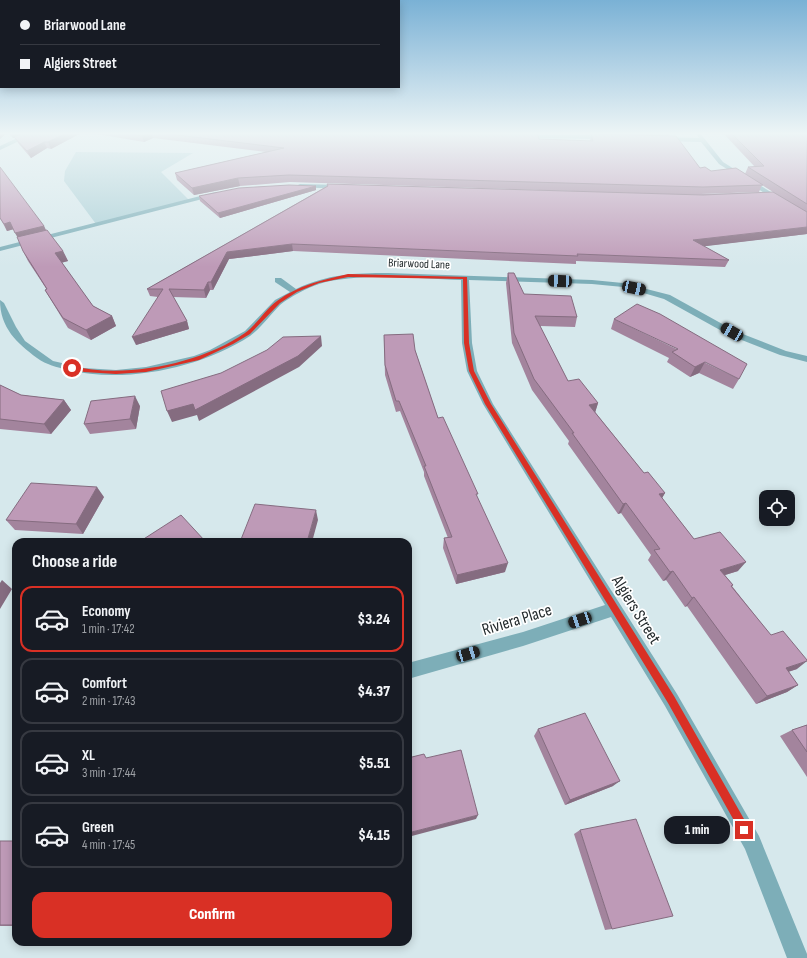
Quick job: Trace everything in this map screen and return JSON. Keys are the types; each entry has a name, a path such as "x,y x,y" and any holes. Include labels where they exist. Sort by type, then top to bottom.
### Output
{"street":[{"path":"744,178 807,218"},
{"path":"290,186 345,188"},
{"path":"0,249 225,192"},
{"path":"756,196 772,195"},
{"name":"Briarwood Lane","path":"0,303 11,327 22,344 50,363 84,371 116,373 146,370 197,358 232,343 248,333 278,302 296,292 318,282 348,276 592,282 623,285 667,297 732,332 783,353 807,359"},
{"name":"Algiers Street","path":"465,278 467,343 472,371 488,404 671,700 752,843 798,958"},
{"path":"278,280 296,292"},
{"name":"Riviera Place","path":"412,670 523,639 614,608"}],"shaded area":[{"path":"64,178 167,178 189,200 96,224 64,181"}],"building":[{"path":"0,178 8,178 44,226 15,233 10,222 4,224 0,218"},
{"path":"180,178 243,178 238,178 192,188"},
{"path":"382,178 751,178 763,185 703,187"},
{"path":"765,178 807,178 807,204"},
{"path":"327,184 703,195 773,192 807,212 807,227 693,240 729,260 577,254 578,256 292,244 227,252 211,282 208,282 204,290 169,289 187,321 132,337 163,289 147,289 328,186"},
{"path":"289,185 316,186 218,213 199,196 239,188"},
{"path":"47,230 63,251 55,253 93,306 112,316 86,330 63,318 45,290 47,289 23,251 17,237"},
{"path":"508,273 514,273 524,294 571,296 577,317 535,316 568,381 579,379 598,403 589,405 644,473 648,472 665,493 659,494 694,539 720,532 746,562 720,570 733,585 731,586 771,635 783,631 807,660 786,668 798,685 767,696 694,597 692,598 673,571 670,572 654,550 660,549 626,503 623,504 572,433 574,433 534,379 514,333"},
{"path":"637,304 660,314 747,364 739,379 705,362 695,367 672,352 678,349 614,319"},
{"path":"413,334 415,350 438,418 443,417 508,563 457,575 444,538 452,537 424,466 426,466 399,401 396,401 385,365 384,335"},
{"path":"321,336 298,356 195,410 193,404 167,411 161,391 221,373 267,350 283,337"},
{"path":"0,385 21,395 64,400 44,424 0,419"},
{"path":"135,396 130,419 84,424 91,401"},
{"path":"31,483 97,487 76,524 6,520"},
{"path":"255,504 316,510 308,538 242,538"},
{"path":"181,515 202,538 145,538"},
{"path":"585,713 620,781 570,800 538,729"},
{"path":"807,725 807,752 792,730"},
{"path":"461,750 478,815 412,832 412,757 424,754 426,758"},
{"path":"636,819 673,916 612,929 580,830"},
{"path":"0,841 12,841 12,925 0,925"}],"route":[{"path":"72,368 84,371 116,373 146,370 197,358 232,343 248,333 278,302 318,282 348,276 388,275 465,278 467,343 472,371 488,404 671,700 744,830"}]}
